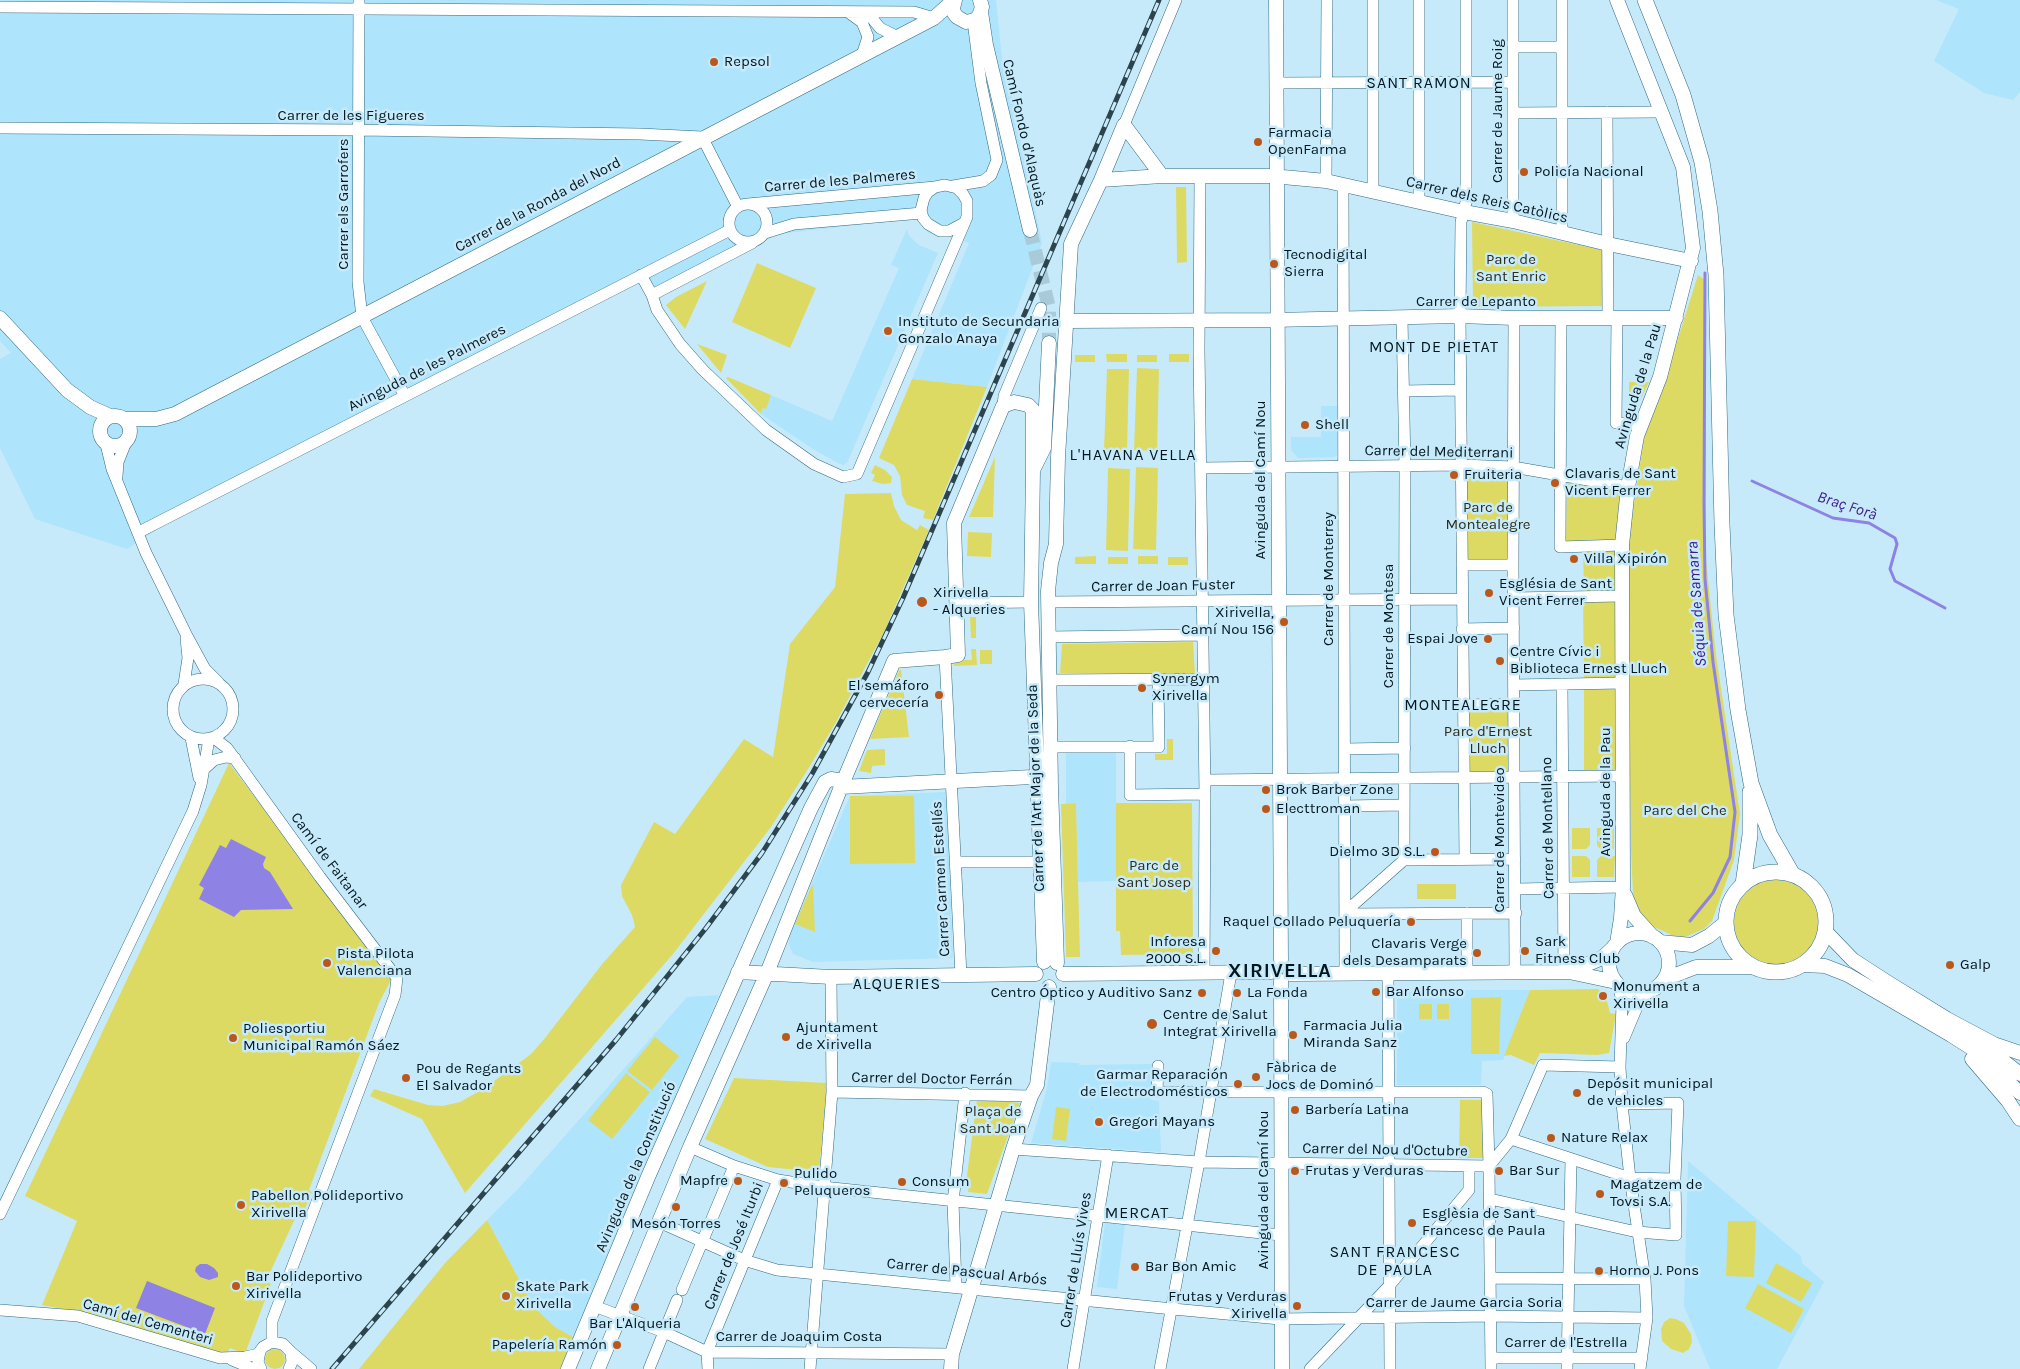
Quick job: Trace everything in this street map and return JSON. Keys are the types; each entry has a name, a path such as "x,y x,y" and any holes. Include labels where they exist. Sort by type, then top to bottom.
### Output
{"main road":[{"path":"1648,4 1683,95 1702,162 1710,211 1716,275 1726,615 1738,710 1750,783 1750,835 1743,884"},
{"path":"1750,783 1770,834 1793,875"},
{"path":"1767,872 1793,875 1809,884 1819,895 1824,909 1826,932 1814,956 1803,965 1791,971 1763,972 1750,966 1737,955 1728,940 1725,923 1727,908 1733,895 1754,876 1767,872"}],"street":[{"name":"Carrer de la Ronda del Nord","path":"117,418 156,419 175,414 702,137 934,18 954,0"},
{"path":"954,0 953,8 965,23 981,83 997,160 991,175 983,181 935,187 924,198 922,213 928,224 940,231 949,232 962,224"},
{"path":"1162,176 1124,125 1176,0"},
{"name":"Avinguda del Camí Nou","path":"1276,0 1281,960 1288,964 1281,976 1280,1319 1282,1369"},
{"path":"1326,181 1327,0"},
{"path":"1373,0 1373,191"},
{"path":"1419,0 1419,202"},
{"path":"1465,860 1460,316 1461,222 1466,202 1466,0"},
{"name":"Carrer de Jaume Roig","path":"1513,0 1513,221"},
{"path":"1562,0 1562,233"},
{"name":"Avinguda de la Pau","path":"1615,946 1621,918 1623,887 1622,545 1628,486 1637,436 1660,377 1693,248 1682,167 1617,0"},
{"path":"0,7 360,4 914,12 934,18"},
{"name":"Carrer els Garrofers","path":"360,4 358,282 362,317 405,396"},
{"path":"965,23 975,20 981,6"},
{"name":"Camí Fondo d'Alaquàs","path":"981,6 986,45 1030,230"},
{"path":"848,12 862,22 868,37 862,55"},
{"path":"867,12 880,28 898,36"},
{"name":"Carrer de la Ronda del Nord","path":"934,18 965,23"},
{"name":"Camí Fondo d'Alaquàs","path":"965,23 986,45"},
{"path":"1513,47 1562,47"},
{"path":"1276,83 1513,82"},
{"path":"1513,112 1661,112"},
{"path":"1607,112 1608,244 1613,317 1616,423 1641,425"},
{"name":"Carrer de l'Art Major de la Seda","path":"1054,966 1048,602 1051,563 1056,544 1058,458 1071,244 1124,125"},
{"name":"Carrer de les Figueres","path":"0,128 359,130 630,134 702,137"},
{"path":"652,295 755,241 764,233 767,227 766,217 761,209 743,206 702,137"},
{"name":"Carrer dels Reis Catòlics","path":"1101,180 1162,176 1276,177 1326,181 1691,261"},
{"path":"1200,177 1200,468 1205,780 1204,973"},
{"name":"Carrer de Monterrey","path":"1343,185 1345,973"},
{"path":"640,275 652,295 657,310 680,344 703,370 766,430 814,464 843,477 857,474 962,224 967,217 967,201 963,194 953,186"},
{"name":"Carrer de les Palmeres","path":"743,206 935,187"},
{"path":"743,206 730,218 730,230 737,239 743,242 755,241"},
{"path":"764,233 794,224 922,213"},
{"name":"Avinguda de les Palmeres","path":"139,532 730,230"},
{"path":"598,1369 690,1147 765,978 841,786 894,661 946,657 958,654 958,604 954,524 1041,308"},
{"name":"Carrer de Lepanto","path":"1067,321 1277,320 1460,316 1676,318"},
{"path":"0,318 74,396 99,431 102,441 117,447 128,439"},
{"name":"Carrer de Montesa","path":"1402,318 1405,466 1404,860"},
{"name":"Carrer de Montevideo","path":"1514,318 1515,972"},
{"path":"1561,318 1560,547 1622,545"},
{"name":"Carrer de l'Art Major de la Seda","path":"1033,470 1044,448 1050,343"},
{"path":"1403,391 1460,390"},
{"path":"74,396 90,407 117,418 130,427 128,439 118,462 117,481"},
{"name":"Carrer de l'Art Major de la Seda","path":"1003,406 1014,402 1021,402 1034,410 1031,602 1036,777 1040,862 1054,966"},
{"path":"99,431 102,422 117,418"},
{"name":"Carrer de la Ronda del Nord","path":"128,439 156,419"},
{"name":"Carrer de l'Art Major de la Seda","path":"1046,421 1058,458"},
{"path":"106,444 112,469 146,553 186,634 205,668 226,689 232,698 233,713 226,728 227,748"},
{"name":"Carrer del Mediterrani","path":"1200,468 1461,465 1513,467 1628,486"},
{"path":"1462,565 1513,565"},
{"path":"1513,598 1622,596"},
{"name":"Carrer de Joan Fuster","path":"1048,602 1462,600"},
{"path":"1031,602 1048,602"},
{"path":"958,604 1048,602"},
{"path":"1462,629 1514,628"},
{"path":"184,684 188,658 186,634"},
{"path":"1048,637 1202,635"},
{"name":"Carrer Carmen Estellés","path":"946,657 960,975"},
{"path":"218,682 208,679 194,680 184,684 177,692 172,709 174,720 179,729 191,738 202,740 212,738 226,728"},
{"path":"1049,680 1203,680"},
{"path":"1051,747 1159,747 1158,680"},
{"path":"1514,685 1622,683"},
{"name":"Carrer de Montellano","path":"1562,684 1566,972"},
{"path":"1463,705 1514,704"},
{"path":"191,738 201,785"},
{"path":"0,1214 194,811 212,738"},
{"name":"Camí de Faitanar","path":"212,738 227,748 235,758 320,877 397,978 395,995 272,1321 272,1342"},
{"path":"1130,746 1130,795 1205,794"},
{"path":"1345,749 1405,748"},
{"path":"203,770 214,760 226,757 235,758"},
{"path":"841,786 1051,776"},
{"path":"1205,780 1345,777 1622,776"},
{"name":"Avinguda de la Constitució","path":"568,1369 633,1211 811,808 825,782 835,779 838,780 841,786"},
{"path":"1345,806 1404,805"},
{"path":"811,808 831,814"},
{"path":"1345,914 1404,860 1515,859"},
{"path":"956,862 1040,862"},
{"path":"1516,889 1623,887"},
{"name":"Avinguda de la Pau","path":"1623,887 1634,916 1657,939"},
{"path":"1467,913 1467,972"},
{"path":"1345,914 1516,913"},
{"path":"1566,972 1602,958 1625,937 1634,934 1644,934 1657,939 1692,945 1710,936 1725,923"},
{"path":"1826,932 1853,960 1945,1025 2020,1074"},
{"path":"1054,966 1057,985 1049,987 1038,982 1036,974 1038,967 1054,966 1281,976 1345,973 1566,972 1617,984 1633,992 1648,992 1658,987 1664,979 1669,966 1667,953 1657,939"},
{"path":"1615,946 1609,966 1617,984 1622,1003 1620,1067 1622,1104 1637,1232 1645,1279 1647,1318 1641,1364"},
{"path":"774,956 779,963 789,970 812,976 1036,974"},
{"path":"1803,965 1825,966 1848,975 1945,1025 2020,1053"},
{"path":"1664,979 1696,967 1750,966"},
{"path":"1160,1369 1200,1162 1231,973"},
{"path":"1388,973 1390,1369"},
{"path":"737,975 770,979 793,979 812,976"},
{"path":"810,1369 832,1092 831,977"},
{"path":"951,1369 952,1354 1013,1149 1031,1096 1037,1085 1049,987"},
{"path":"1621,1047 1631,1020 1648,992"},
{"path":"1945,1025 2020,1093"},
{"path":"1945,1025 1983,1070 2020,1119"},
{"path":"1490,1166 1511,1139 1543,1065 1620,1067"},
{"path":"1158,1066 1157,1092 1483,1092 1488,1096 1491,1364"},
{"name":"Carrer del Doctor Ferrán","path":"832,1092 965,1093 1031,1096"},
{"path":"956,1286 953,1202 965,1093"},
{"path":"1490,1199 1637,1232 1676,1235 1675,1179 1678,1103 1622,1104"},
{"path":"1511,1139 1630,1178 1675,1179"},
{"path":"690,1147 734,1166 778,1180 823,1188 1281,1236"},
{"name":"Carrer del Nou d'Octubre","path":"1013,1149 1200,1162 1490,1166"},
{"name":"Carrer de Lluís Vives","path":"1073,1369 1108,1155"},
{"path":"1567,1364 1571,1159"},
{"path":"649,1369 734,1166"},
{"path":"1310,1369 1389,1286 1469,1190 1469,1166"},
{"name":"Carrer de José Iturbi","path":"700,1369 778,1180"},
{"name":"Carrer de Pascual Arbós","path":"659,1222 744,1260 777,1270 1280,1319"},
{"path":"1490,1278 1645,1279"},
{"name":"Carrer de Joaquim Costa","path":"594,1306 664,1332 707,1352 952,1354"},
{"name":"Camí del Cementeri","path":"0,1310 78,1316 228,1359 254,1369"},
{"name":"Carrer de Jaume Garcia Soria","path":"1280,1319 1490,1316 1647,1318"},
{"path":"261,1369 258,1362 259,1354 263,1347 272,1342 283,1344 311,1369"},
{"path":"291,1352 290,1368 305,1369"},
{"name":"Carrer de José Iturbi","path":"707,1352 708,1369"},
{"name":"Camí del Cementeri","path":"228,1359 259,1354"},
{"name":"Carrer de l'Estrella","path":"1491,1364 1641,1364"}],"shaded area":[{"path":"0,0 996,0 1003,69 1013,102 1042,243 987,387 912,379 969,243 949,235 928,233 920,218 778,234 650,299 638,277 166,524 127,549 35,519 0,448 0,359 11,353 0,341"},
{"path":"1936,0 2020,0 2020,92 2013,100 1984,93 1934,61 1959,9"},
{"name":"Instituto de Secundaria Gonzalo Anaya","path":"907,229 909,236 919,245 938,253 848,461 844,465 840,464 813,449 761,414 763,408 766,408 771,395 832,421 899,268 891,265"},
{"path":"1321,406 1337,406 1337,455 1335,457 1298,458 1291,450 1291,437 1321,437"},
{"path":"1066,752 1116,753 1116,881 1078,882 1076,803 1066,804"},
{"path":"947,792 953,958 813,962 793,954 789,945 789,936 850,796"},
{"path":"231,839 266,857 263,864 264,868 270,872 293,909 241,910 234,917 199,899 204,888 199,885 220,845 226,848"},
{"path":"1397,990 1530,990 1503,1060 1482,1061 1481,1085 1397,1085"},
{"path":"719,995 573,1337 555,1327 534,1307 487,1220 519,1188 687,997"},
{"name":"Gregori Mayans","path":"1051,1062 1079,1063 1079,1065 1152,1064 1151,1100 1159,1101 1161,1152 1031,1143 1047,1088"},
{"path":"1688,1161 1801,1256 1802,1263 1824,1282 1777,1369 1710,1369 1684,1306"},
{"path":"1105,1222 1125,1224 1117,1289 1097,1287"},
{"path":"200,1264 207,1264 214,1268 218,1273 218,1277 209,1280 200,1277 195,1271 196,1267"},
{"path":"147,1281 215,1308 205,1334 136,1308"}],"green space":[{"path":"1176,187 1186,187 1187,262 1177,263"},
{"name":"Parc de Sant Enric","path":"1472,222 1602,250 1602,306 1473,307"},
{"path":"757,263 816,288 790,348 732,322"},
{"name":"Parc del Che","path":"1698,275 1706,281 1706,560 1716,655 1740,814 1734,860 1712,921 1704,929 1685,937 1674,936 1652,926 1641,916 1633,895 1627,550 1644,438 1661,392"},
{"path":"707,281 685,329 666,305 676,297"},
{"path":"697,344 727,355 721,373"},
{"path":"1106,354 1127,354 1127,362 1107,362"},
{"path":"1169,354 1189,354 1189,362 1169,362"},
{"path":"1075,355 1095,355 1095,362 1075,362"},
{"path":"1137,355 1157,355 1157,362 1137,362"},
{"path":"1137,368 1159,369 1157,451 1134,450"},
{"path":"1107,369 1129,369 1127,451 1104,450"},
{"path":"728,377 771,395 766,409 763,408 761,414 726,378"},
{"path":"912,379 987,387 933,520 923,518 925,511 907,505 902,495 900,476 894,465 879,458"},
{"path":"1629,382 1649,382 1634,414 1629,414"},
{"path":"995,457 993,517 969,517"},
{"path":"875,465 885,470 892,477 891,483 883,484 872,481 875,475 871,473"},
{"path":"1136,467 1158,468 1156,550 1133,549"},
{"path":"1108,468 1130,469 1128,551 1106,550"},
{"name":"Parc de Montealegre","path":"1466,471 1509,471 1509,562 1466,563"},
{"path":"1567,482 1625,489 1622,545 1566,541"},
{"path":"891,493 894,506 901,520 917,530 920,525 929,530 883,634 835,724 808,769 771,827 673,954 465,1193 422,1119 370,1096 374,1089 428,1105 442,1106 460,1102 483,1089 531,1054 545,1038 603,963 635,927 632,915 622,896 621,885 654,822 675,834 744,739 773,757 790,644 835,587 845,494"},
{"path":"968,532 992,533 991,557 967,556"},
{"path":"1583,551 1618,551 1618,594 1584,594"},
{"path":"1096,556 1096,564 1075,564 1075,557"},
{"path":"1138,556 1158,556 1158,564 1138,564"},
{"path":"1108,557 1128,557 1128,564 1108,564"},
{"path":"1168,557 1188,557 1188,565 1168,565"},
{"path":"1583,600 1618,600 1619,681 1584,681"},
{"path":"970,617 976,617 976,638 971,638"},
{"path":"1193,642 1195,674 1060,673 1062,644"},
{"path":"971,649 976,649 977,665 954,666 954,660 972,660"},
{"path":"980,650 992,650 992,664 980,664"},
{"path":"901,669 909,737 870,739 899,671"},
{"path":"1620,685 1616,696 1616,770 1584,770 1584,686"},
{"name":"Parc d'Ernest Lluch","path":"1509,709 1510,771 1467,771 1467,710"},
{"path":"1167,739 1173,739 1173,760 1155,760 1155,754 1167,754"},
{"path":"885,749 885,765 872,766 871,773 859,771 867,750"},
{"name":"Poliesportiu Municipal Ramón Sáez","path":"229,763 392,978 379,1003 309,1190 312,1192 305,1209 300,1208 266,1281 271,1284 245,1354 230,1348 226,1355 89,1314 42,1305 77,1221 25,1196"},
{"path":"850,796 914,796 915,863 850,864"},
{"path":"1076,803 1080,957 1066,957 1061,804"},
{"name":"Parc de Sant Josep","path":"1116,803 1192,803 1193,954 1121,955 1120,931 1116,931"},
{"path":"1572,828 1590,828 1590,845 1586,849 1572,849"},
{"path":"1597,828 1614,828 1614,849 1600,849 1597,845"},
{"path":"1572,856 1586,856 1590,860 1590,877 1572,877"},
{"path":"1601,856 1615,856 1614,877 1597,877 1597,860"},
{"path":"1776,880 1792,883 1806,892 1815,906 1818,922 1815,938 1806,952 1792,961 1776,964 1760,961 1746,952 1737,938 1734,922 1737,906 1746,892 1760,883"},
{"path":"1417,884 1456,884 1456,899 1417,899"},
{"path":"813,886 815,932 795,924"},
{"path":"1598,989 1606,997 1610,1013 1616,1014 1609,1053 1597,1055 1540,1053 1534,1065 1511,1055 1504,1056 1530,990"},
{"path":"1501,997 1499,1054 1471,1054 1471,998"},
{"path":"1419,1004 1432,1004 1432,1019 1419,1019"},
{"path":"1437,1004 1449,1004 1449,1019 1437,1019"},
{"path":"655,1037 679,1056 652,1090 627,1071"},
{"path":"626,1073 650,1092 612,1139 588,1120"},
{"path":"734,1078 827,1083 819,1172 768,1167 705,1139"},
{"name":"Plaça de Sant Joan","path":"977,1099 1020,1103 987,1194 968,1192 969,1184 966,1183"},
{"path":"1460,1100 1483,1100 1484,1158 1459,1158"},
{"path":"1056,1107 1070,1109 1066,1141 1052,1139"},
{"path":"487,1220 534,1307 555,1327 573,1337 560,1369 359,1369 445,1263"},
{"path":"1728,1221 1756,1221 1754,1277 1726,1276"},
{"path":"1776,1263 1812,1283 1801,1302 1766,1283"},
{"path":"1758,1284 1804,1309 1791,1333 1745,1308"},
{"path":"1670,1318 1684,1323 1691,1334 1692,1342 1689,1349 1683,1353 1671,1349 1662,1341 1661,1329 1664,1322"},
{"path":"271,1349 279,1349 285,1355 285,1363 279,1369 271,1369 265,1363 265,1355"}],"waterway":[{"name":"Séquia de Samarra","path":"1690,921 1713,893 1730,857 1735,812 1713,662 1705,579 1705,273"},
{"name":"Braç Forà","path":"1752,481 1833,518 1869,523 1895,538 1897,544 1890,569 1895,581 1945,608"}],"tunnel":[{"path":"1030,230 1049,308 1049,343"}],"railway":[{"path":"332,1369 616,1040 706,928 762,853 812,774 868,672 903,598 1159,0"}],"place":[{"name":"Repsol","path":"714,62"},
{"name":"Farmacia OpenFarma","path":"1258,142"},
{"name":"Policía Nacional","path":"1524,172"},
{"name":"Tecnodigital Sierra","path":"1274,264"},
{"name":"Instituto de Secundaria Gonzalo Anaya","path":"888,331"},
{"name":"Shell","path":"1305,425"},
{"name":"Fruiteria","path":"1454,475"},
{"name":"Clavaris de Sant Vicent Ferrer","path":"1555,483"},
{"name":"Villa Xipirón","path":"1574,559"},
{"name":"Església de Sant Vicent Ferrer","path":"1489,593"},
{"name":"Xirivella - Alqueries","path":"922,602"},
{"name":"Xirivella, Camí Nou 156","path":"1284,622"},
{"name":"Espai Jove","path":"1488,639"},
{"name":"Centre Cívic i Biblioteca Ernest Lluch","path":"1500,661"},
{"name":"Synergym Xirivella","path":"1142,688"},
{"name":"El semáforo cervecería","path":"939,695"},
{"name":"Brok Barber Zone","path":"1266,790"},
{"name":"Electtroman","path":"1266,809"},
{"name":"Dielmo 3D S.L.","path":"1435,852"},
{"name":"Raquel Collado Peluquería","path":"1411,922"},
{"name":"Inforesa 2000 S.L.","path":"1216,951"},
{"name":"Sark Fitness Club","path":"1525,951"},
{"name":"Clavaris Verge dels Desamparats","path":"1477,953"},
{"name":"Pista Pilota Valenciana","path":"327,963"},
{"name":"Galp","path":"1950,965"},
{"name":"Bar Alfonso","path":"1376,992"},
{"name":"Centro Óptico y Auditivo Sanz","path":"1202,993"},
{"name":"La Fonda","path":"1237,993"},
{"name":"Monument a Xirivella","path":"1603,996"},
{"name":"Centre de Salut Integrat Xirivella","path":"1152,1024"},
{"name":"Farmacia Julia Miranda Sanz","path":"1293,1035"},
{"name":"Ajuntament de Xirivella","path":"786,1037"},
{"name":"Poliesportiu Municipal Ramón Sáez","path":"233,1038"},
{"name":"Fàbrica de Jocs de Dominó","path":"1256,1077"},
{"name":"Pou de Regants El Salvador","path":"406,1078"},
{"name":"Garmar Reparación de Electrodomésticos","path":"1238,1084"},
{"name":"Depósit municipal de vehicles","path":"1577,1093"},
{"name":"Barbería Latina","path":"1295,1110"},
{"name":"Gregori Mayans","path":"1099,1122"},
{"name":"Nature Relax","path":"1551,1138"},
{"name":"Frutas y Verduras","path":"1295,1171"},
{"name":"Bar Sur","path":"1499,1171"},
{"name":"Mapfre","path":"738,1181"},
{"name":"Consum","path":"902,1182"},
{"name":"Pulido Peluqueros","path":"784,1183"},
{"name":"Magatzem de Tovsi S.A.","path":"1600,1194"},
{"name":"Pabellon Polideportivo Xirivella","path":"241,1205"},
{"name":"Mesón Torres","path":"676,1207"},
{"name":"Esglèsia de Sant Francesc de Paula","path":"1412,1223"},
{"name":"Bar Bon Amic","path":"1135,1267"},
{"name":"Horno J. Pons","path":"1599,1271"},
{"name":"Bar Polideportivo Xirivella","path":"236,1286"},
{"name":"Skate Park Xirivella","path":"506,1296"},
{"name":"Frutas y Verduras Xirivella","path":"1297,1306"},
{"name":"Bar L'Alqueria","path":"635,1307"},
{"name":"Papelería Ramón","path":"617,1345"}],"district":[{"name":"SANT RAMON","path":"1419,83"},
{"name":"MONT DE PIETAT","path":"1434,347"},
{"name":"L'HAVANA VELLA","path":"1133,455"},
{"name":"MONTEALEGRE","path":"1463,705"},
{"name":"XIRIVELLA","path":"1280,971"},
{"name":"ALQUERIES","path":"897,984"},
{"name":"MERCAT","path":"1137,1213"},
{"name":"SANT FRANCESC DE PAULA","path":"1395,1261"}]}
